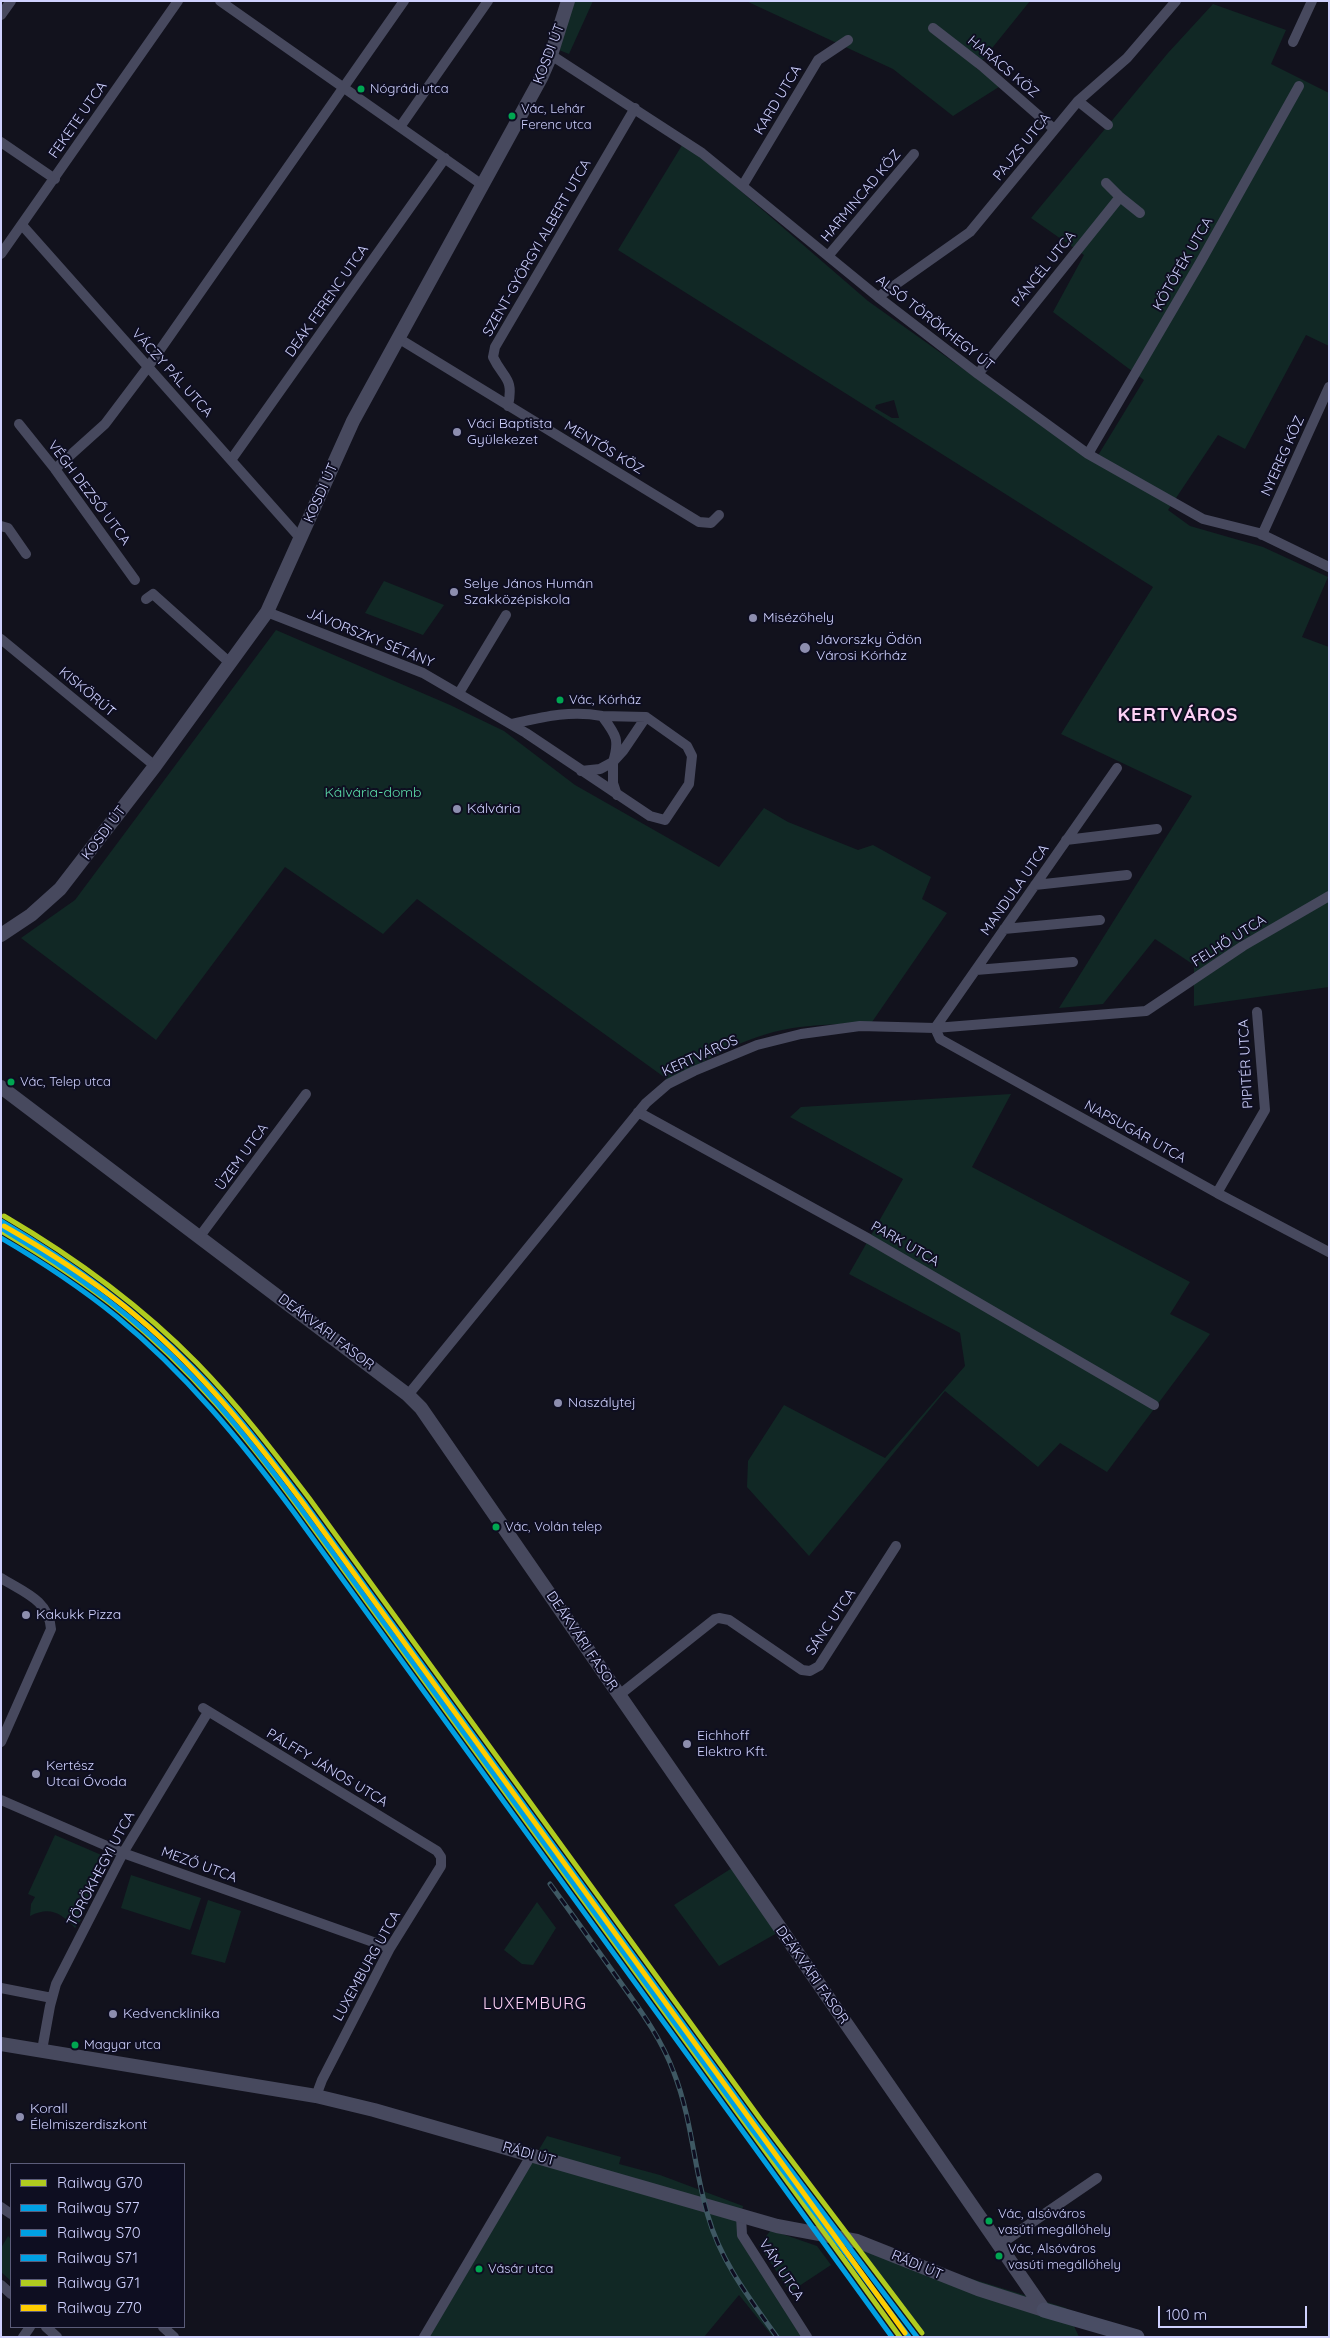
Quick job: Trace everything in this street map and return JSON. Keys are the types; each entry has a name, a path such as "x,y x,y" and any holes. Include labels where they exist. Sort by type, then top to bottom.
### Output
{"main road":[{"path":"1044,2310 1137,2337"}],"street":[{"path":"1,15 11,1"},
{"name":"FEKETE UTCA","path":"1,254 178,1"},
{"path":"220,1 481,184"},
{"path":"55,469 105,424 148,367 404,1"},
{"path":"400,127 488,1"},
{"name":"KOSDI ÚT","path":"1,935 31,915 60,889 155,766 267,612 353,421 481,184 529,101 551,55 568,1"},
{"name":"PAJZS UTCA","path":"878,297 970,232 1078,101 1127,58 1176,1"},
{"path":"1293,42 1312,1"},
{"name":"HARÁCS KÖZ","path":"933,28 982,66 1054,129"},
{"name":"KARD UTCA","path":"743,185 818,60 848,40"},
{"name":"ALSÓ TÖRÖKHEGY ÚT","path":"551,55 702,153 878,297 978,374 1088,454 1203,520 1262,535 1329,567"},
{"name":"KÖTŐFÉK UTCA","path":"1088,454 1201,260 1299,86"},
{"path":"1078,101 1108,125"},
{"name":"SZENT-GYÖRGYI ALBERT UTCA","path":"508,406 511,390 508,380 494,356 495,347 635,108"},
{"path":"1,142 55,179"},
{"name":"HARMINCAD KÖZ","path":"828,256 914,154"},
{"name":"DEÁK FERENC UTCA","path":"231,460 445,158"},
{"path":"1106,183 1140,213"},
{"name":"PÁNCÉL UTCA","path":"978,374 1120,197"},
{"name":"VÁCZY PÁL UTCA","path":"22,225 301,539"},
{"name":"MENTŐS KÖZ","path":"398,338 698,522 711,523 719,515"},
{"name":"NYEREG KÖZ","path":"1262,535 1329,387"},
{"name":"VÉGH DEZSŐ UTCA","path":"19,424 55,469 135,580"},
{"path":"1,526 8,528 26,554"},
{"path":"146,599 153,594 230,663"},
{"name":"JÁVORSZKY SÉTÁNY","path":"267,612 406,665 512,724 618,796"},
{"path":"459,693 506,615"},
{"name":"KISKÖRÚT","path":"1,639 155,766"},
{"path":"512,724 543,717 580,712 602,716 646,717 687,746 692,756 689,784 665,820 650,816 618,796 612,783 612,762 617,750 617,736 602,716"},
{"path":"581,771 600,769 612,762 623,751 646,717"},
{"name":"MANDULA UTCA","path":"935,1028 1117,768"},
{"path":"1066,840 1157,828"},
{"path":"1035,885 1127,875"},
{"name":"FELHŐ UTCA","path":"1146,1012 1243,946 1329,896"},
{"path":"1004,929 1100,920"},
{"path":"976,970 1073,962"},
{"name":"KERTVÁROS","path":"408,1395 439,1353 638,1112 668,1084 757,1045 801,1034 842,1028 935,1028 1146,1012"},
{"name":"PIPITÉR UTCA","path":"1217,1193 1265,1110 1257,1012"},
{"name":"NAPSUGÁR UTCA","path":"935,1028 940,1040 1217,1193 1329,1252"},
{"name":"DEÁKVÁRI FASOR","path":"1,1087 200,1236 408,1395 421,1408 618,1696 1044,2310"},
{"name":"ÜZEM UTCA","path":"200,1236 306,1094"},
{"name":"PARK UTCA","path":"638,1112 869,1238 1154,1405"},
{"name":"SÁNC UTCA","path":"618,1696 714,1619 719,1618 729,1620 802,1670 810,1671 819,1666 896,1546"},
{"path":"1,1578 44,1605 50,1617 51,1629 1,1742"},
{"name":"PÁLFFY JÁNOS UTCA","path":"205,1710 437,1851"},
{"name":"TÖRÖKHEGYI UTCA","path":"42,2050 56,1984 123,1853 205,1710"},
{"name":"MEZŐ UTCA","path":"1,1800 123,1853 390,1948"},
{"name":"LUXEMBURG UTCA","path":"316,2096 322,2080 390,1948 441,1866 441,1857 437,1851"},
{"path":"1,1988 52,1998"},
{"name":"RÁDI ÚT","path":"1,2044 316,2096 374,2110 788,2229 868,2245 978,2289 1044,2310"},
{"path":"424,2337 532,2154"},
{"path":"999,2245 1097,2178"},
{"name":"VÁM UTCA","path":"741,2216 742,2235 807,2337"},
{"path":"47,2328 57,2337"},
{"path":"164,2328 174,2337"}],"green space":[{"path":"573,1 593,1 569,54 559,50"},
{"path":"746,1 1030,1 976,68 1002,85 953,116 893,69"},
{"path":"1213,4 1286,30 1271,64 1329,93 1329,346 1306,335 1245,449 1218,435 1168,510 1190,526 1263,547 1328,577 1302,637 1329,647 1329,987 1194,1006 1194,965 1155,939 1103,1004 1059,1008 1192,796 1061,734 1153,587 618,250 684,142 868,301 1094,462 1144,380 1053,312 1084,255 1031,218 1168,53","holes":["894,400 899,418 892,418 875,408 876,405"]},
{"path":"384,581 444,605 423,635 365,613"},
{"name":"Kálvária-domb","path":"276,630 450,705 504,731 575,785 719,867 764,808 788,822 858,850 873,845 931,877 922,899 947,913 872,1022 800,1027 765,1034 716,1055 671,1082 417,899 383,934 285,867 156,1040 21,938 75,900"},
{"path":"1011,1094 972,1167 1190,1282 1170,1314 1210,1334 1107,1472 1060,1443 1038,1467 945,1391 809,1556 747,1487 748,1461 784,1405 885,1458 965,1366 960,1333 849,1274 903,1179 790,1117 801,1107"},
{"path":"55,1835 106,1857 79,1917 75,1915 81,1920 75,1928 65,1918 49,1911 30,1916 31,1904 35,1897 28,1894"},
{"path":"732,1868 777,1933 719,1966 674,1905"},
{"path":"131,1875 201,1898 190,1930 121,1908"},
{"path":"208,1900 241,1911 225,1963 191,1954"},
{"path":"537,1902 556,1928 533,1965 522,1964 504,1950"},
{"path":"547,2136 621,2157 619,2164 660,2175 743,2206 738,2232 808,2337 773,2337 739,2295 704,2337 429,2337"},
{"path":"771,2230 817,2246 831,2265 790,2292 759,2245"},
{"path":"8,2236 10,2238 10,2280 1,2272 1,2248"},
{"path":"856,2243 1066,2308 1079,2337 926,2337"}],"railway":[{"path":"550,1884 641,2011 663,2047 680,2090 703,2198 720,2249 737,2280 777,2337"}],"rail line":[{"name":"G71","path":"4,1216 81,1265 153,1321 197,1363 255,1429 309,1498 761,2120 922,2333"},
{"name":"S77","path":"1,1221 77,1270 149,1326 208,1384 251,1433 304,1502 756,2124 917,2337"},
{"name":"Z70","path":"4,1226 66,1264 124,1306 174,1350 242,1424 303,1503 905,2333"},
{"name":"S71","path":"1,1228 77,1277 124,1313 169,1353 219,1405 299,1506 751,2128 909,2337"},
{"name":"G70","path":"1,1231 93,1290 121,1312 194,1380 258,1454 900,2337"},
{"name":"S70","path":"1,1238 46,1266 117,1317 166,1361 189,1385 253,1459 293,1511 892,2337"}],"place":[{"name":"Nógrádi utca","path":"361,89"},
{"name":"Vác, Lehár Ferenc utca","path":"512,116"},
{"name":"Váci Baptista Gyülekezet","path":"457,432"},
{"name":"Selye János Humán Szakközépiskola","path":"454,592"},
{"name":"Misézőhely","path":"753,618"},
{"name":"Jávorszky Ödön Városi Kórház","path":"805,648"},
{"name":"Vác, Kórház","path":"560,700"},
{"name":"Kálvária","path":"457,809"},
{"name":"Vác, Telep utca","path":"11,1082"},
{"name":"Naszálytej","path":"558,1403"},
{"name":"Vác, Volán telep","path":"496,1527"},
{"name":"Kakukk Pizza","path":"26,1615"},
{"name":"Eichhoff Elektro Kft.","path":"687,1744"},
{"name":"Kertész Utcai Óvoda","path":"36,1774"},
{"name":"Kedvencklinika","path":"113,2014"},
{"name":"Magyar utca","path":"75,2045"},
{"name":"Korall Élelmiszerdiszkont","path":"20,2117"},
{"name":"Vác, alsóváros vasúti megállóhely","path":"989,2221"},
{"name":"Vác, Alsóváros vasúti megállóhely","path":"999,2256"},
{"name":"Vásár utca","path":"479,2269"}],"district":[{"name":"KERTVÁROS","path":"1178,715"},
{"name":"LUXEMBURG","path":"535,2004"}]}
